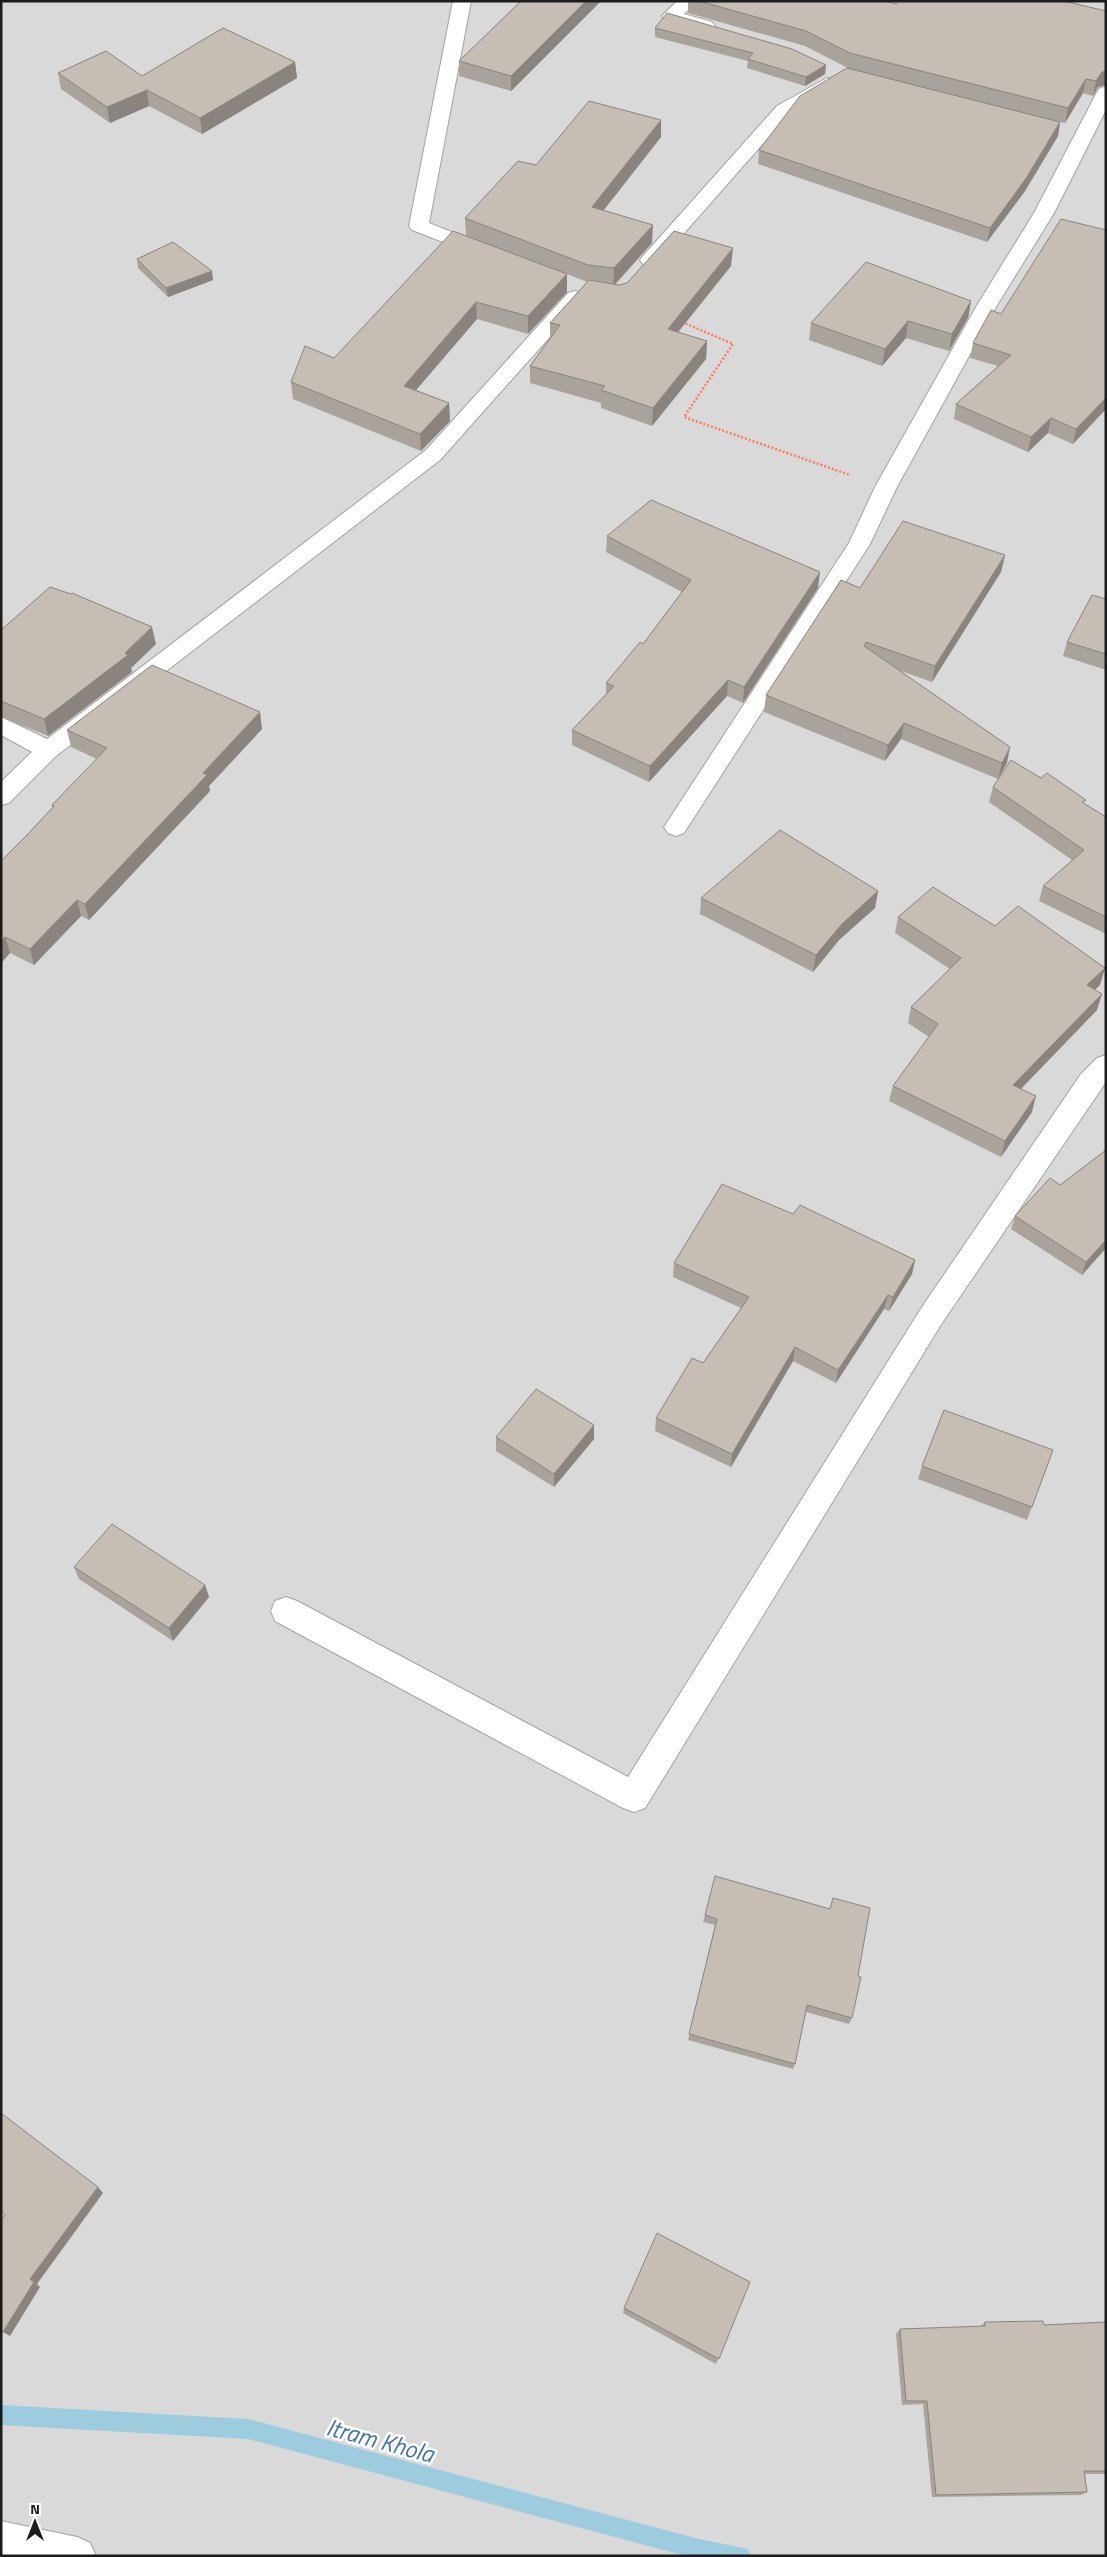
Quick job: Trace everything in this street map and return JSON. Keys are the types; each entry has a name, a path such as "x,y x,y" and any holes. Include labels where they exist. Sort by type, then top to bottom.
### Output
{"street":[{"path":"462,1 419,226 496,256"},
{"path":"688,1 671,16 726,31"},
{"path":"639,273 783,110 842,74 824,65"},
{"path":"676,827 859,544 886,487 986,307 1044,213 1073,133 1106,92"},
{"path":"1,797 48,750 433,455 580,287"},
{"path":"1,725 48,750"},
{"path":"286,1611 634,1796 932,1315 1090,1081 1106,1065"},
{"path":"1,2540 77,2556"}],"path":[{"path":"680,322 732,344 684,417 886,487"}],"shaded area":[{"path":"1,1 1106,1 1106,2556 1,2556"}],"building":[{"path":"521,1 586,1 511,76 459,61"},
{"path":"699,1 886,1 896,4 899,1 1064,1 1106,11 1106,71 1102,72 1096,81 1086,79 1068,108 850,53 806,31"},
{"path":"667,13 792,49 826,65 806,77 748,59 753,53 655,28"},
{"path":"223,28 295,62 200,118 147,90 107,107 58,73 106,51 142,76"},
{"path":"847,68 1060,122 1027,177 990,228 759,150 800,96"},
{"path":"589,101 661,120 592,207 653,225 614,268 588,265 465,218 518,161 536,165"},
{"path":"1061,219 1106,230 1106,398 1076,429 1051,418 1031,437 956,404 1011,355 973,343 991,310 1001,314"},
{"path":"453,231 567,274 528,316 476,302 404,386 449,403 420,434 291,382 305,346 334,358"},
{"path":"674,231 733,248 668,329 707,341 653,408 601,390 605,386 530,366 560,325 550,323 589,280 619,285 627,283"},
{"path":"173,242 212,271 166,288 137,259"},
{"path":"866,262 971,301 952,334 908,321 885,349 811,323"},
{"path":"651,500 820,572 744,687 728,680 650,766 572,730 614,686 606,683 640,642 643,644 691,580 607,536"},
{"path":"903,521 1005,555 935,666 866,642 864,646 1010,747 1002,763 904,723 888,745 766,695 841,580 860,588"},
{"path":"50,587 72,593 152,627 125,653 128,655 44,719 1,701 1,630"},
{"path":"1092,595 1106,599 1106,654 1067,642"},
{"path":"152,665 260,712 203,773 207,775 85,904 77,900 30,949 5,937 1,942 1,861 107,748 67,730"},
{"path":"1011,760 1041,778 1047,773 1086,800 1082,802 1106,817 1106,917 1043,886 1084,850 993,787"},
{"path":"780,830 878,891 842,924 816,955 701,898"},
{"path":"933,887 995,926 1018,906 1105,968 1087,985 1102,994 1013,1085 1036,1096 1005,1141 893,1086 938,1024 911,1007 961,958 898,917"},
{"path":"1106,1150 1106,1240 1086,1262 1015,1216 1050,1178 1060,1185"},
{"path":"722,1184 793,1214 800,1205 915,1260 893,1297 888,1295 838,1370 795,1347 732,1454 656,1418 692,1358 703,1363 749,1297 674,1263"},
{"path":"536,1389 594,1425 554,1474 496,1437"},
{"path":"944,1410 1053,1450 1032,1507 922,1466"},
{"path":"112,1524 205,1585 169,1628 74,1567"},
{"path":"715,1876 830,1909 833,1898 870,1908 858,1976 861,1977 852,2018 807,2005 795,2064 689,2034 717,1919 705,1915"},
{"path":"1,2113 98,2187 30,2279 34,2282 3,2332 1,2330 1,2221 5,2215 1,2211"},
{"path":"657,2233 750,2282 719,2359 624,2308"},
{"path":"1043,2321 1044,2325 1106,2322 1106,2471 1084,2471 1087,2492 936,2495 927,2401 906,2401 900,2329 985,2326 985,2322"}],"waterway":[{"name":"Itram Khola","path":"1,2415 248,2429 699,2549 741,2556"}]}
